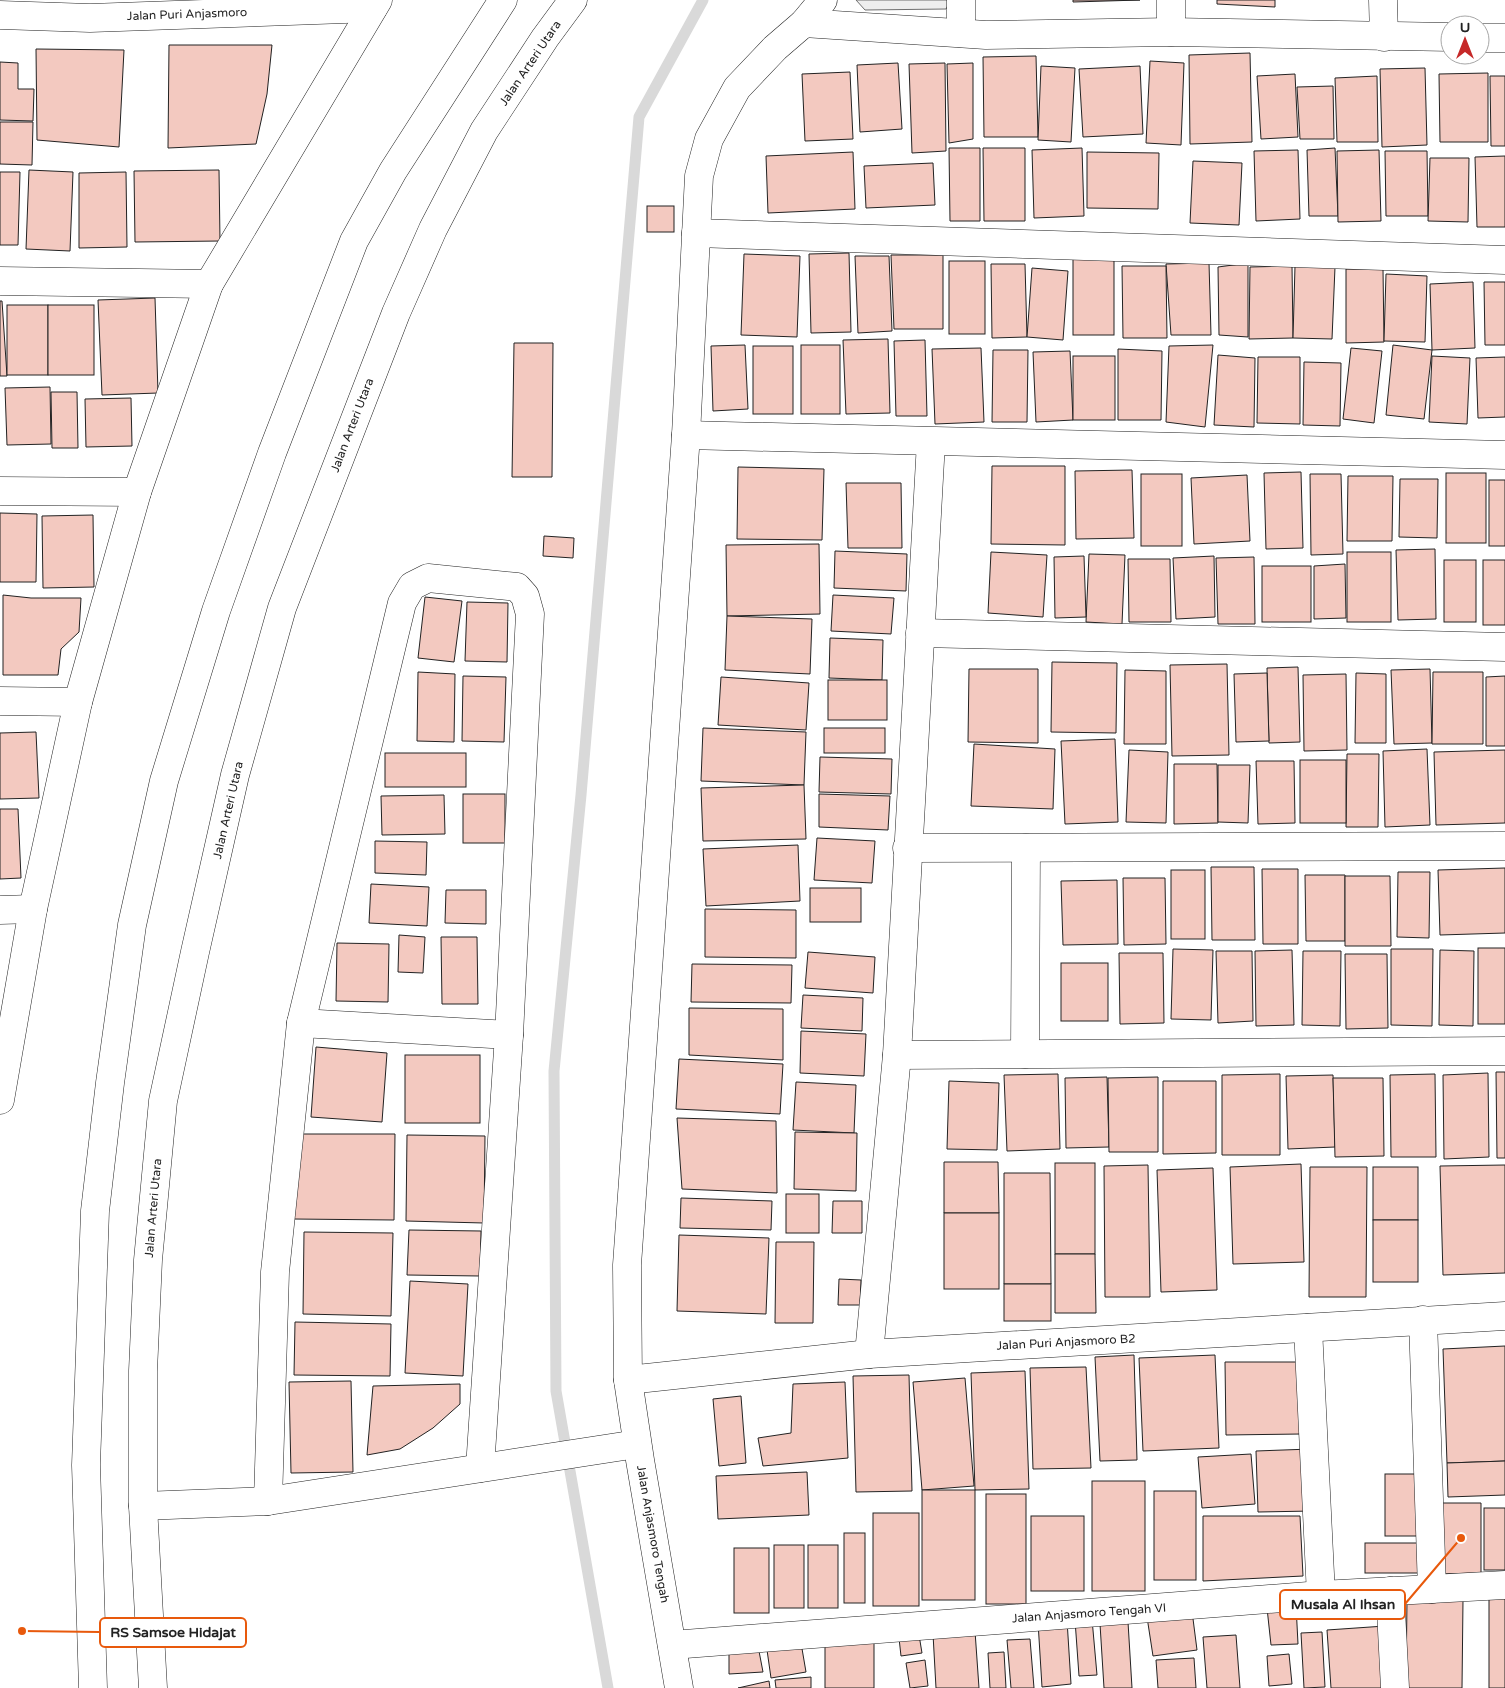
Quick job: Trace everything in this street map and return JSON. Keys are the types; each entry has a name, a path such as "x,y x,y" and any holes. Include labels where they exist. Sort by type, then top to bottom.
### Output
{"main road":[{"path":"93,1688 86,1465 95,1211 110,1083 132,925 164,781 220,601 272,453 354,241 393,171 503,0"},
{"name":"Jalan Arteri Utara","path":"153,1688 144,1506 144,1371 148,1260 163,1101 235,775 282,608 396,312 433,229 484,131 573,0"},
{"name":"Jalan Anjasmoro Tengah","path":"679,1688 637,1444 628,1380 628,1265 686,435 699,176 710,139 737,88 776,48 804,23 823,0"},
{"path":"961,0 961,33"},
{"path":"1171,0 1171,32"},
{"path":"1383,0 1384,37"},
{"path":"0,1100 33,909 78,702 137,492 209,284 376,4"},
{"name":"Jalan Puri Anjasmoro","path":"0,15 90,18 376,4"},
{"path":"804,23 986,35 1171,32 1440,37"},
{"path":"1490,38 1505,38"},
{"path":"696,233 1505,260"},
{"path":"0,281 209,284"},
{"path":"686,435 1505,455"},
{"path":"869,1354 897,1055 931,442"},
{"path":"0,491 137,492"},
{"path":"268,1501 275,1272 301,1023 402,603 412,586 428,578 516,586 524,596 530,614 509,1034 480,1468"},
{"path":"920,633 1505,648"},
{"path":"0,701 78,702"},
{"path":"907,848 1505,846"},
{"path":"1025,1054 1026,848"},
{"path":"0,910 33,909"},
{"path":"301,1023 509,1034"},
{"path":"897,1055 1505,1051"},
{"name":"Jalan Puri Anjasmoro B2","path":"628,1380 869,1354 1505,1316"},
{"path":"1423,1320 1432,1589"},
{"path":"1308,1328 1320,1595"},
{"path":"144,1506 268,1501 637,1444"},
{"name":"Jalan Anjasmoro Tengah VI","path":"672,1645 1320,1595 1505,1585"},
{"path":"1390,1591 1395,1688"}],"shaded area":[{"path":"856,0 951,0 946,9 865,10"}],"building":[{"path":"1073,0 1140,0 1073,2"},
{"path":"1217,0 1275,0 1275,7 1217,4"},
{"path":"169,45 272,45 267,94 256,144 168,148"},
{"path":"36,49 124,50 119,147 37,140"},
{"path":"1250,53 1252,142 1190,144 1189,55"},
{"path":"1036,56 1038,137 984,137 983,57"},
{"path":"1150,61 1184,63 1181,145 1146,143"},
{"path":"0,62 18,63 18,89 34,89 33,121 0,120"},
{"path":"898,63 902,129 860,132 857,65"},
{"path":"945,63 946,151 912,153 909,64"},
{"path":"973,63 973,139 949,143 947,64"},
{"path":"1041,66 1075,68 1071,142 1038,140"},
{"path":"1140,66 1143,134 1083,137 1079,69"},
{"path":"1425,68 1427,145 1382,147 1380,69"},
{"path":"850,72 853,139 805,141 802,74"},
{"path":"1488,73 1488,142 1440,142 1439,74"},
{"path":"1295,74 1298,137 1261,139 1257,76"},
{"path":"1377,76 1378,142 1337,142 1335,78"},
{"path":"1490,76 1505,76 1505,146 1491,146"},
{"path":"1333,86 1334,139 1300,139 1297,87"},
{"path":"0,122 33,122 32,165 0,164"},
{"path":"949,148 980,148 980,221 950,221"},
{"path":"983,148 1025,148 1025,221 984,221"},
{"path":"1082,148 1084,216 1034,218 1032,150"},
{"path":"1335,148 1338,216 1309,216 1307,150"},
{"path":"1298,150 1300,219 1256,221 1254,151"},
{"path":"1379,150 1381,221 1338,222 1337,151"},
{"path":"1385,151 1427,151 1428,216 1386,216"},
{"path":"853,152 855,209 768,213 766,156"},
{"path":"1087,152 1159,153 1158,209 1087,208"},
{"path":"1505,156 1505,227 1477,227 1475,157"},
{"path":"1430,158 1469,158 1468,222 1428,221"},
{"path":"1193,161 1242,163 1239,225 1190,223"},
{"path":"933,163 935,205 866,208 864,166"},
{"path":"29,170 73,172 70,251 26,249"},
{"path":"219,170 220,241 135,242 134,171"},
{"path":"0,172 20,172 18,245 0,245"},
{"path":"126,172 127,247 79,248 79,173"},
{"path":"647,206 674,206 674,232 647,232"},
{"path":"849,253 851,332 811,333 809,254"},
{"path":"744,254 800,256 797,337 741,335"},
{"path":"891,255 943,255 943,329 894,329"},
{"path":"855,256 889,256 892,331 858,333"},
{"path":"1073,259 1114,259 1114,335 1073,335"},
{"path":"949,261 985,261 985,334 949,334"},
{"path":"1209,263 1211,335 1171,335 1166,264"},
{"path":"1248,263 1248,337 1219,335 1218,267"},
{"path":"991,264 1025,264 1027,337 992,338"},
{"path":"1122,266 1166,266 1167,338 1123,338"},
{"path":"1292,266 1293,338 1249,339 1250,267"},
{"path":"1295,266 1335,267 1332,339 1293,338"},
{"path":"1032,268 1068,271 1063,340 1027,337"},
{"path":"1346,269 1383,269 1384,342 1346,343"},
{"path":"1386,274 1427,276 1425,342 1384,341"},
{"path":"1473,282 1475,348 1432,350 1430,284"},
{"path":"1484,282 1505,282 1505,345 1485,345"},
{"path":"155,298 158,393 102,395 98,300"},
{"path":"0,301 2,301 7,376 0,376"},
{"path":"7,305 48,305 48,375 7,375"},
{"path":"48,305 94,305 94,375 48,375"},
{"path":"888,339 890,413 846,414 843,340"},
{"path":"925,340 927,416 896,416 894,341"},
{"path":"514,343 553,343 552,477 512,477"},
{"path":"745,345 748,409 713,411 711,346"},
{"path":"801,345 840,345 840,414 801,414"},
{"path":"1213,345 1205,427 1166,422 1169,346"},
{"path":"1393,345 1432,350 1424,419 1386,415"},
{"path":"753,346 793,346 793,414 753,414"},
{"path":"981,348 984,422 935,424 932,349"},
{"path":"1351,348 1382,351 1374,423 1343,419"},
{"path":"1118,349 1162,351 1161,420 1118,420"},
{"path":"993,350 1028,350 1027,422 992,422"},
{"path":"1070,351 1073,420 1036,422 1033,352"},
{"path":"1218,355 1255,358 1254,427 1214,425"},
{"path":"1073,356 1115,356 1115,420 1073,420"},
{"path":"1432,356 1470,358 1467,424 1429,422"},
{"path":"1258,357 1300,357 1300,424 1257,423"},
{"path":"1505,357 1505,417 1478,418 1476,358"},
{"path":"1304,362 1341,363 1340,426 1303,425"},
{"path":"50,387 51,444 7,445 5,388"},
{"path":"51,392 77,392 78,448 52,448"},
{"path":"131,398 132,446 86,447 85,399"},
{"path":"992,466 1065,466 1065,545 991,544"},
{"path":"738,467 824,469 822,540 737,539"},
{"path":"1132,470 1134,538 1076,539 1075,471"},
{"path":"1301,472 1303,548 1266,549 1264,473"},
{"path":"1446,473 1486,473 1486,543 1446,543"},
{"path":"1141,474 1182,474 1182,546 1141,546"},
{"path":"1310,474 1341,474 1343,554 1311,555"},
{"path":"1247,475 1250,541 1194,544 1191,478"},
{"path":"1348,476 1393,476 1392,541 1347,541"},
{"path":"1400,479 1438,479 1437,538 1399,537"},
{"path":"1489,480 1505,480 1505,546 1489,546"},
{"path":"846,483 901,483 902,548 848,548"},
{"path":"0,513 37,514 36,582 0,582"},
{"path":"93,515 94,587 43,588 42,516"},
{"path":"544,536 574,538 573,558 543,556"},
{"path":"819,544 820,614 727,616 726,545"},
{"path":"1435,549 1436,619 1398,620 1396,550"},
{"path":"835,551 907,554 906,591 834,588"},
{"path":"991,552 1047,555 1043,617 988,613"},
{"path":"1347,552 1391,552 1391,622 1347,622"},
{"path":"1089,554 1125,555 1122,624 1086,622"},
{"path":"1084,556 1086,617 1055,618 1054,557"},
{"path":"1214,556 1215,617 1176,619 1173,558"},
{"path":"1254,557 1255,624 1218,624 1216,558"},
{"path":"1128,559 1170,559 1171,622 1129,622"},
{"path":"1444,560 1476,560 1476,622 1444,622"},
{"path":"1483,560 1505,560 1505,625 1483,625"},
{"path":"1345,564 1346,618 1314,619 1314,566"},
{"path":"1262,566 1311,566 1311,622 1262,622"},
{"path":"3,595 31,598 81,598 79,632 61,649 58,675 3,675"},
{"path":"833,595 894,598 891,634 831,631"},
{"path":"425,597 462,601 454,662 418,658"},
{"path":"467,602 508,603 507,662 465,661"},
{"path":"727,616 812,619 810,674 725,670"},
{"path":"830,638 883,640 882,680 829,678"},
{"path":"1052,662 1117,663 1116,733 1051,732"},
{"path":"1227,664 1229,755 1172,756 1170,665"},
{"path":"1298,667 1300,742 1269,743 1267,668"},
{"path":"969,669 1038,669 1038,743 968,742"},
{"path":"1430,669 1432,743 1394,744 1391,670"},
{"path":"1125,670 1166,671 1166,744 1124,744"},
{"path":"418,672 455,674 454,742 417,741"},
{"path":"1433,672 1483,672 1483,744 1432,744"},
{"path":"1267,673 1269,741 1236,742 1234,674"},
{"path":"1356,673 1386,674 1386,743 1355,743"},
{"path":"1346,674 1347,750 1304,751 1303,675"},
{"path":"463,676 506,677 504,742 462,741"},
{"path":"1505,676 1505,746 1486,746 1486,677"},
{"path":"721,677 809,683 806,730 718,725"},
{"path":"828,680 887,680 887,720 828,720"},
{"path":"703,728 806,732 804,785 701,781"},
{"path":"824,728 885,728 885,753 824,753"},
{"path":"36,732 39,798 0,799 0,733"},
{"path":"1115,739 1118,822 1065,824 1061,741"},
{"path":"974,744 1055,749 1053,809 971,806"},
{"path":"1427,749 1430,825 1385,827 1383,751"},
{"path":"1129,750 1168,752 1166,823 1126,822"},
{"path":"1505,750 1505,823 1436,825 1434,752"},
{"path":"385,753 466,753 466,787 385,787"},
{"path":"1347,754 1379,754 1378,827 1346,827"},
{"path":"820,757 892,759 891,794 819,792"},
{"path":"1300,760 1346,760 1346,823 1300,823"},
{"path":"1256,761 1294,761 1295,823 1258,824"},
{"path":"1174,764 1217,764 1218,823 1174,824"},
{"path":"1218,765 1250,765 1248,823 1218,822"},
{"path":"804,785 806,839 703,841 701,788"},
{"path":"463,794 505,794 505,843 463,843"},
{"path":"819,794 890,796 888,830 819,827"},
{"path":"444,795 445,834 382,835 381,796"},
{"path":"0,809 18,809 21,878 0,879"},
{"path":"817,838 875,841 872,883 814,880"},
{"path":"375,841 427,842 426,875 375,873"},
{"path":"798,845 800,901 706,906 703,849"},
{"path":"1211,867 1254,867 1255,940 1212,940"},
{"path":"1505,868 1505,933 1440,935 1438,870"},
{"path":"1262,869 1298,869 1298,944 1263,944"},
{"path":"1171,870 1205,870 1205,939 1171,939"},
{"path":"1398,872 1430,872 1429,938 1397,937"},
{"path":"1305,875 1345,875 1345,941 1306,941"},
{"path":"1345,876 1390,876 1391,946 1345,946"},
{"path":"1123,878 1165,878 1166,944 1124,945"},
{"path":"1117,880 1118,944 1063,945 1061,881"},
{"path":"371,884 429,887 427,926 369,923"},
{"path":"810,888 861,888 861,922 810,922"},
{"path":"446,890 486,890 486,924 445,923"},
{"path":"705,909 796,910 796,958 705,957"},
{"path":"399,935 425,937 423,973 398,972"},
{"path":"441,937 477,937 478,1004 442,1004"},
{"path":"337,943 389,944 388,1002 336,1001"},
{"path":"1478,948 1505,948 1505,1024 1478,1024"},
{"path":"1173,949 1213,950 1211,1020 1171,1019"},
{"path":"1391,949 1433,949 1432,1026 1391,1025"},
{"path":"1292,950 1294,1025 1256,1026 1255,951"},
{"path":"1440,950 1474,951 1473,1026 1439,1025"},
{"path":"1216,951 1252,951 1253,1021 1218,1023"},
{"path":"1303,951 1341,951 1340,1026 1302,1025"},
{"path":"808,952 875,957 873,993 805,988"},
{"path":"1119,953 1163,953 1164,1023 1120,1024"},
{"path":"1345,954 1387,954 1388,1028 1346,1029"},
{"path":"1061,963 1108,963 1108,1021 1061,1021"},
{"path":"692,964 792,965 791,1003 691,1002"},
{"path":"803,995 863,998 862,1031 801,1028"},
{"path":"689,1008 783,1009 783,1060 689,1055"},
{"path":"801,1031 866,1034 864,1076 800,1073"},
{"path":"316,1047 387,1053 382,1122 311,1117"},
{"path":"405,1055 480,1055 480,1123 405,1123"},
{"path":"679,1059 783,1064 780,1114 676,1109"},
{"path":"1496,1072 1505,1072 1505,1158 1497,1158"},
{"path":"1488,1073 1489,1157 1444,1159 1443,1075"},
{"path":"1058,1074 1060,1149 1007,1151 1004,1075"},
{"path":"1280,1074 1280,1155 1222,1155 1222,1075"},
{"path":"1435,1074 1436,1157 1391,1157 1390,1075"},
{"path":"1333,1075 1335,1147 1288,1149 1286,1076"},
{"path":"1107,1077 1109,1147 1066,1148 1065,1078"},
{"path":"1158,1077 1158,1152 1109,1152 1108,1078"},
{"path":"1333,1078 1383,1078 1384,1156 1335,1157"},
{"path":"949,1081 999,1083 997,1150 947,1149"},
{"path":"1163,1081 1216,1081 1216,1153 1163,1154"},
{"path":"796,1082 856,1085 854,1133 793,1130"},
{"path":"677,1118 776,1121 777,1193 682,1189"},
{"path":"795,1132 857,1133 856,1191 794,1189"},
{"path":"293,1134 395,1134 394,1220 293,1219"},
{"path":"407,1135 485,1136 484,1223 406,1221"},
{"path":"944,1162 998,1162 999,1213 944,1213"},
{"path":"1055,1163 1095,1163 1095,1254 1055,1254"},
{"path":"1301,1164 1304,1262 1233,1264 1230,1167"},
{"path":"1148,1165 1150,1297 1105,1297 1104,1166"},
{"path":"1505,1165 1505,1273 1443,1275 1440,1166"},
{"path":"1310,1167 1367,1167 1366,1297 1309,1297"},
{"path":"1373,1167 1418,1167 1418,1220 1373,1220"},
{"path":"1213,1168 1217,1290 1161,1292 1157,1170"},
{"path":"1004,1173 1050,1173 1051,1284 1004,1284"},
{"path":"786,1194 819,1194 819,1233 786,1233"},
{"path":"681,1198 772,1201 771,1230 680,1228"},
{"path":"833,1201 862,1201 862,1233 832,1233"},
{"path":"944,1213 999,1213 999,1289 944,1289"},
{"path":"1373,1220 1418,1220 1418,1282 1373,1282"},
{"path":"409,1230 481,1231 480,1276 407,1275"},
{"path":"304,1232 393,1233 391,1316 303,1314"},
{"path":"679,1235 769,1238 766,1314 677,1311"},
{"path":"776,1242 814,1242 813,1323 775,1323"},
{"path":"1055,1254 1095,1254 1096,1313 1055,1313"},
{"path":"839,1279 861,1280 860,1305 838,1305"},
{"path":"410,1281 468,1284 463,1376 405,1373"},
{"path":"1004,1284 1051,1284 1051,1321 1004,1321"},
{"path":"295,1322 391,1324 390,1376 294,1375"},
{"path":"1505,1346 1505,1461 1447,1463 1443,1349"},
{"path":"1134,1355 1137,1460 1100,1461 1095,1357"},
{"path":"1215,1355 1219,1448 1143,1451 1139,1358"},
{"path":"1225,1362 1300,1362 1301,1434 1226,1435"},
{"path":"1086,1367 1091,1468 1033,1469 1030,1368"},
{"path":"1025,1371 1029,1489 975,1490 971,1373"},
{"path":"909,1375 912,1491 856,1492 853,1376"},
{"path":"965,1378 974,1486 922,1490 913,1382"},
{"path":"351,1381 353,1472 291,1473 289,1382"},
{"path":"845,1382 848,1458 763,1466 758,1438 791,1433 793,1384"},
{"path":"460,1384 460,1404 433,1428 400,1449 367,1455 373,1386"},
{"path":"741,1396 746,1463 719,1466 713,1399"},
{"path":"1311,1449 1313,1511 1258,1512 1256,1451"},
{"path":"1251,1454 1255,1504 1202,1508 1198,1457"},
{"path":"1505,1461 1505,1495 1448,1497 1447,1463"},
{"path":"807,1472 809,1515 718,1519 716,1476"},
{"path":"1385,1474 1418,1474 1418,1536 1385,1536"},
{"path":"1092,1481 1145,1481 1145,1591 1092,1591"},
{"path":"922,1490 975,1490 975,1600 922,1600"},
{"path":"1154,1491 1196,1491 1196,1580 1154,1580"},
{"path":"986,1494 1026,1494 1026,1604 986,1604"},
{"path":"1441,1503 1481,1503 1481,1573 1441,1574"},
{"path":"1484,1508 1505,1508 1505,1570 1484,1570"},
{"path":"873,1513 919,1513 919,1606 873,1606"},
{"path":"1031,1516 1084,1516 1084,1591 1031,1591"},
{"path":"1203,1516 1300,1516 1303,1576 1203,1581"},
{"path":"844,1533 865,1533 865,1603 844,1603"},
{"path":"1365,1543 1420,1543 1420,1573 1365,1573"},
{"path":"774,1545 804,1545 804,1608 774,1608"},
{"path":"808,1545 838,1545 838,1608 808,1608"},
{"path":"734,1548 769,1548 769,1613 734,1613"},
{"path":"1489,1595 1505,1595 1505,1688 1489,1688"},
{"path":"1407,1599 1463,1600 1462,1688 1406,1688"},
{"path":"1296,1605 1298,1644 1271,1645 1267,1608"},
{"path":"1192,1611 1197,1650 1153,1656 1147,1617"},
{"path":"1092,1619 1097,1675 1079,1676 1075,1620"},
{"path":"1067,1620 1071,1684 1042,1687 1038,1622"},
{"path":"1128,1622 1132,1688 1104,1688 1100,1624"},
{"path":"1385,1626 1389,1688 1331,1688 1327,1630"},
{"path":"975,1631 979,1688 936,1688 933,1634"},
{"path":"1322,1632 1325,1687 1304,1688 1301,1633"},
{"path":"919,1635 922,1653 901,1656 899,1638"},
{"path":"1236,1635 1240,1688 1207,1688 1203,1637"},
{"path":"800,1637 806,1672 771,1678 766,1643"},
{"path":"825,1637 874,1637 874,1688 825,1688"},
{"path":"1030,1639 1034,1688 1011,1688 1007,1640"},
{"path":"758,1646 763,1672 729,1674 729,1649"},
{"path":"1004,1652 1006,1688 990,1688 988,1653"},
{"path":"1289,1654 1292,1684 1269,1686 1267,1656"},
{"path":"1194,1658 1196,1688 1158,1688 1156,1660"},
{"path":"925,1660 928,1686 910,1688 906,1663"},
{"path":"811,1677 811,1688 776,1688 775,1680"},
{"path":"769,1681 770,1688 738,1688"}],"waterway":[{"path":"608,1688 556,1391 554,1071 581,795 639,117 703,0"}],"place":[{"name":"Musala Al Ihsan","path":"1461,1538"},
{"name":"RS Samsoe Hidajat","path":"22,1631"}]}
